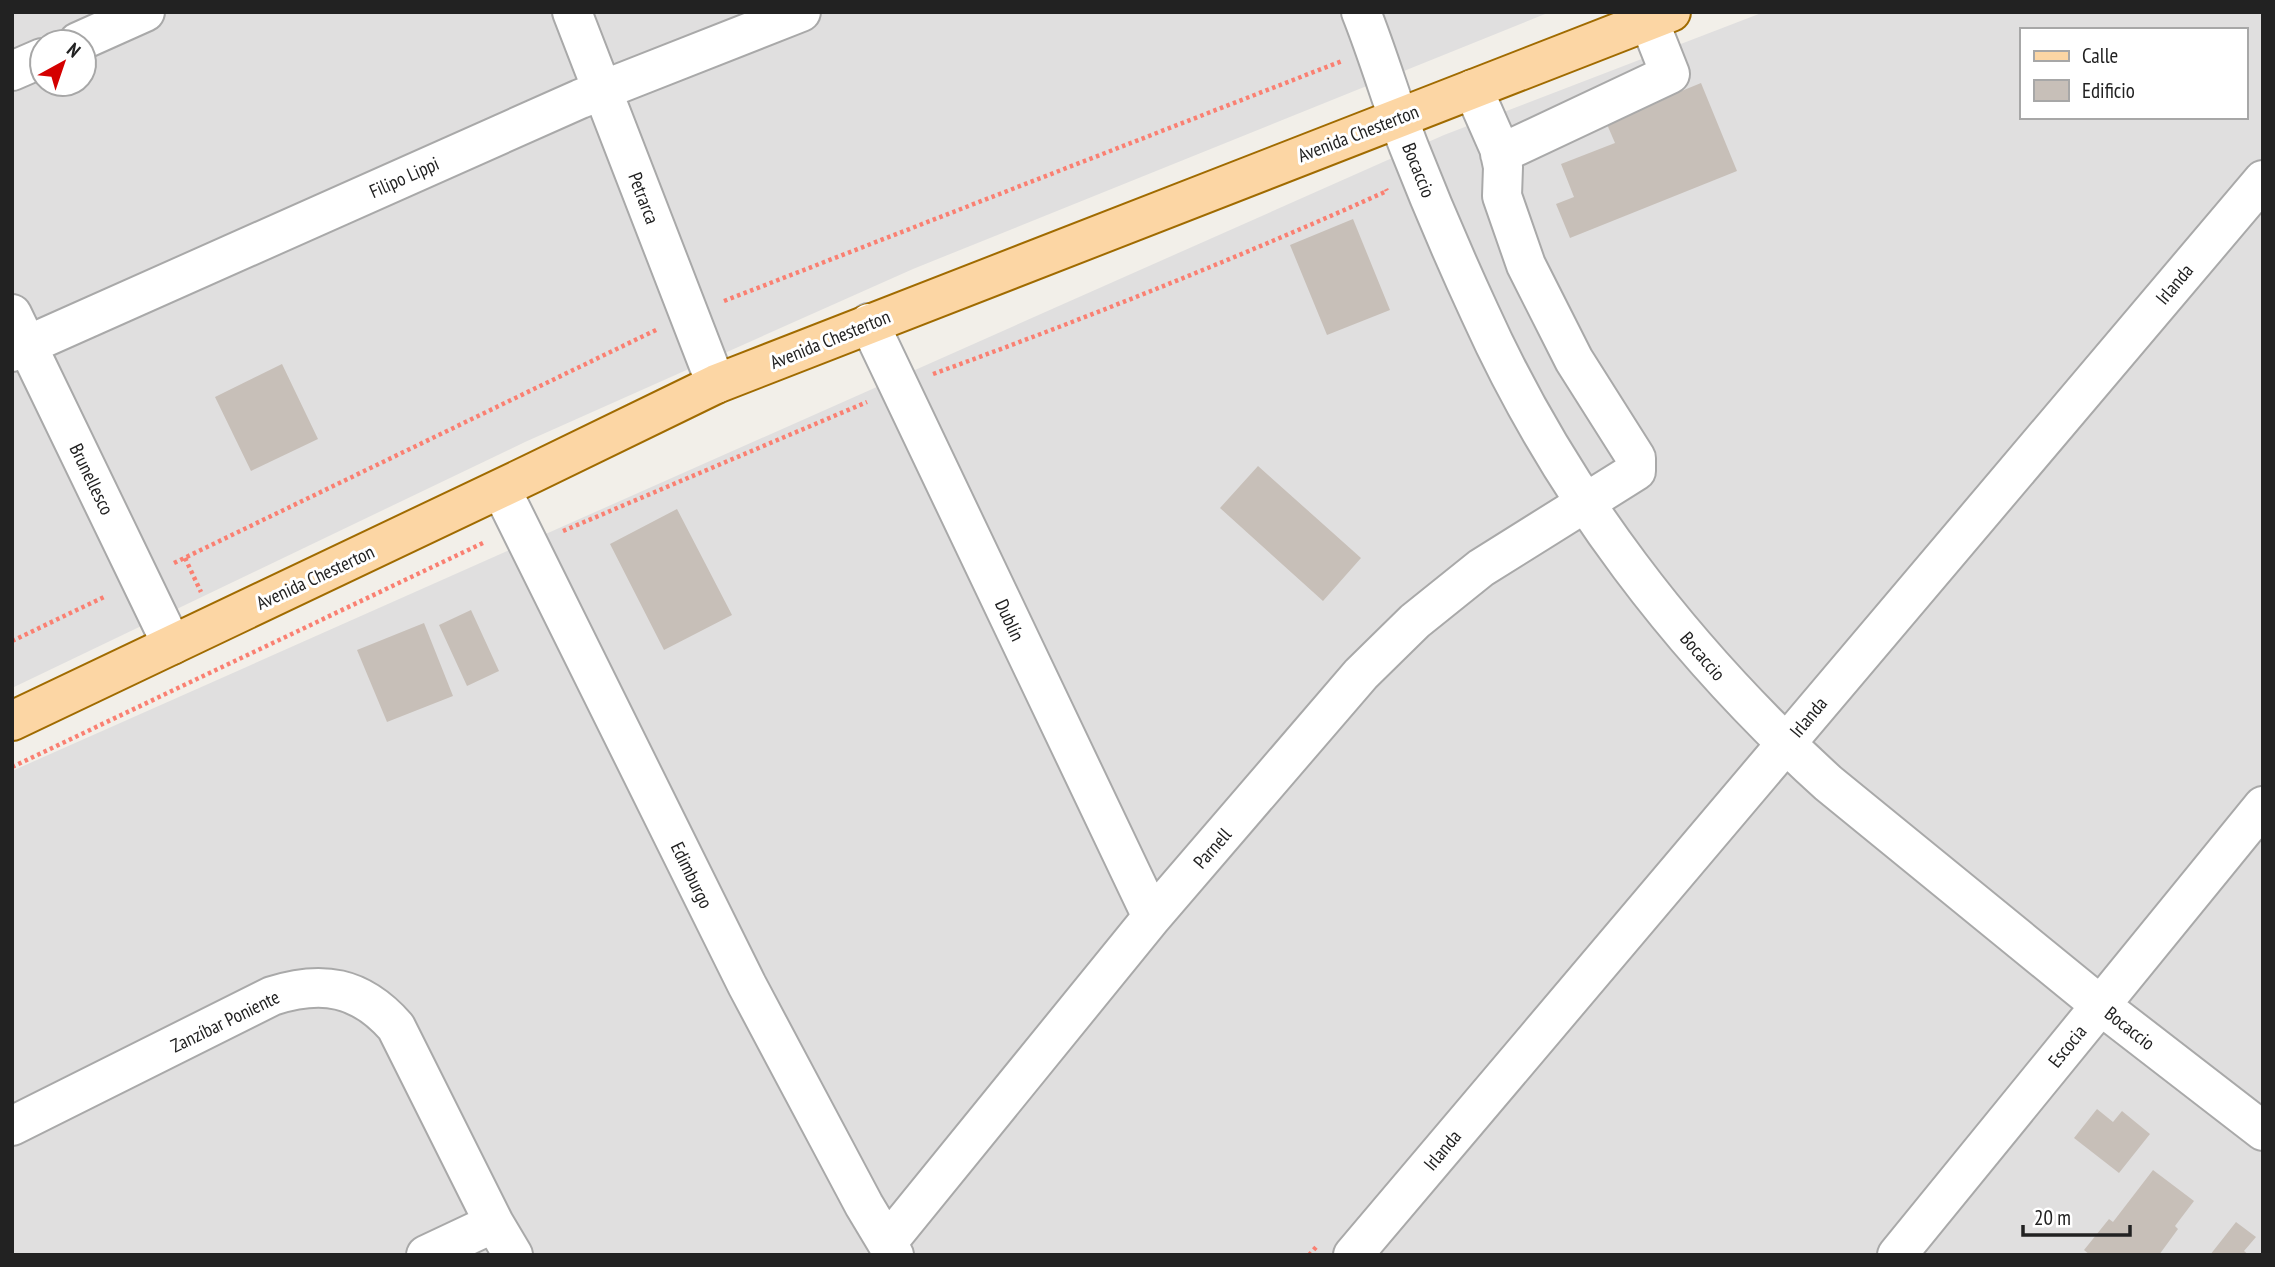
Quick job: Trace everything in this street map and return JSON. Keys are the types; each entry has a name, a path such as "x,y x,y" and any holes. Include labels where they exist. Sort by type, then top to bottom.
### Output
{"main road":[{"name":"Avenida Chesterton","path":"12,721 716,384 1660,16"}],"street":[{"path":"98,33 145,12"},
{"name":"Petrarca","path":"572,12 716,384"},
{"name":"Filipo Lippi","path":"17,337 602,90 801,12"},
{"path":"1473,89 1500,153 1670,74 1660,16"},
{"name":"Bocaccio","path":"1368,30 1408,145 1481,315 1544,437 1585,503 1627,564 1673,622 1728,685 1786,745 1872,820 2100,1005 2263,1131"},
{"name":"Parnell","path":"891,1249 1152,917 1361,674 1415,621 1481,568 1636,471 1636,458 1574,360 1526,265 1502,196 1503,167 1500,153"},
{"name":"Irlanda","path":"1353,1255 2263,180"},
{"name":"Dublín","path":"869,323 1152,917"},
{"name":"Brunellesco","path":"17,337 172,645"},
{"name":"Edimburgo","path":"501,489 747,985 864,1205 891,1249"},
{"name":"Escocia","path":"1897,1255 2263,806"},
{"name":"Zanzíbar Poniente","path":"12,1126 272,996 293,989 315,987 353,993 370,1002 396,1027 503,1239"},
{"path":"426,1255 503,1239"}],"path":[{"path":"12,641 689,314 1368,30"},
{"path":"12,767 488,540 523,533 563,531 899,387 1069,324 1290,234 1387,191"}],"shaded area":[{"path":"12,12 1550,12 913,269 525,442 12,688"},
{"path":"1764,12 2263,12 2263,1255 12,1255 12,771 1444,135"}],"building":[{"path":"1701,83 1737,171 1570,238 1556,204 1574,197 1561,164 1615,143 1606,122"},
{"path":"1353,219 1390,310 1327,335 1290,245"},
{"path":"282,364 318,439 251,471 215,397"},
{"path":"1258,466 1361,558 1323,601 1220,508"},
{"path":"677,509 732,615 664,650 610,544"},
{"path":"471,610 499,671 467,686 439,625"},
{"path":"424,623 453,696 387,722 357,650"},
{"path":"2097,1109 2113,1122 2122,1111 2150,1134 2119,1173 2074,1138"},
{"path":"2153,1170 2194,1201 2175,1226 2178,1229 2159,1255 2090,1255 2084,1250 2109,1219 2113,1222"},
{"path":"2236,1222 2256,1237 2244,1251 2249,1255 2210,1255"}]}
